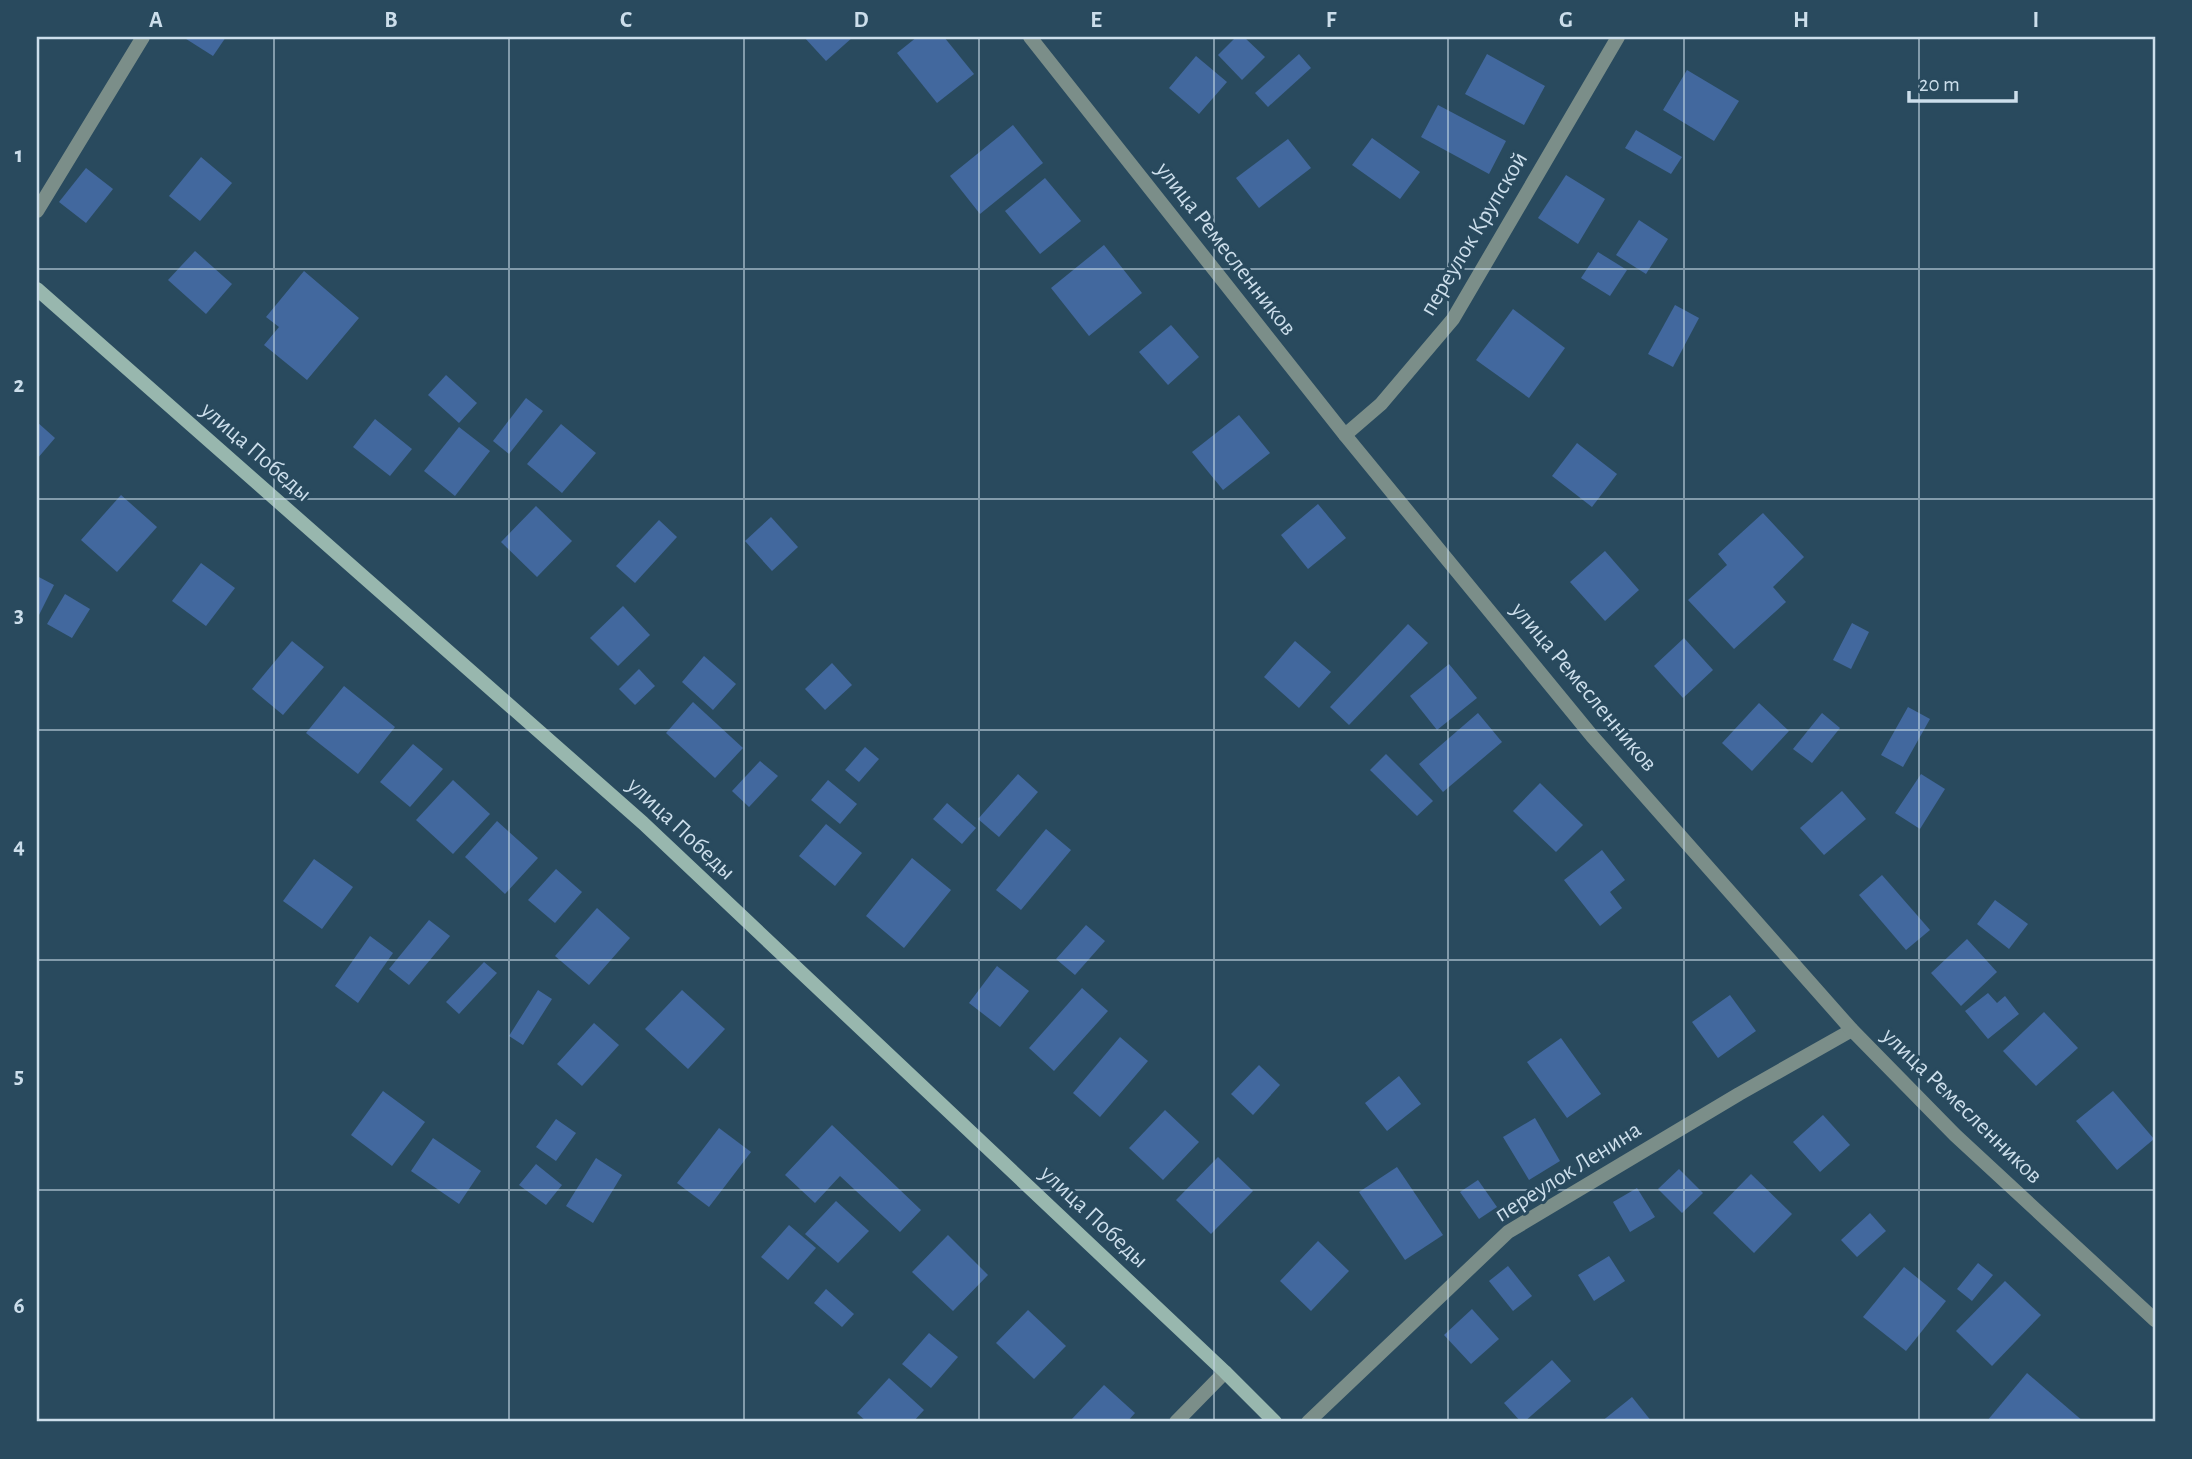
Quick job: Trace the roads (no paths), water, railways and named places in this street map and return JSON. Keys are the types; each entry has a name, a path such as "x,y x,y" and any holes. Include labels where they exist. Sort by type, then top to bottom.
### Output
{"main road":[{"name":"улица Победы","path":"37,289 643,823 1275,1422"}],"street":[{"path":"37,211 142,37"},
{"name":"улица Ремесленников","path":"1030,37 1345,435 1592,736 1852,1030 1955,1136 2155,1320"},
{"name":"переулок Крупской","path":"1345,435 1381,404 1453,319 1618,37"},
{"name":"переулок Ленина","path":"1308,1422 1508,1232 1852,1030"},
{"path":"1176,1422 1225,1372"}]}
